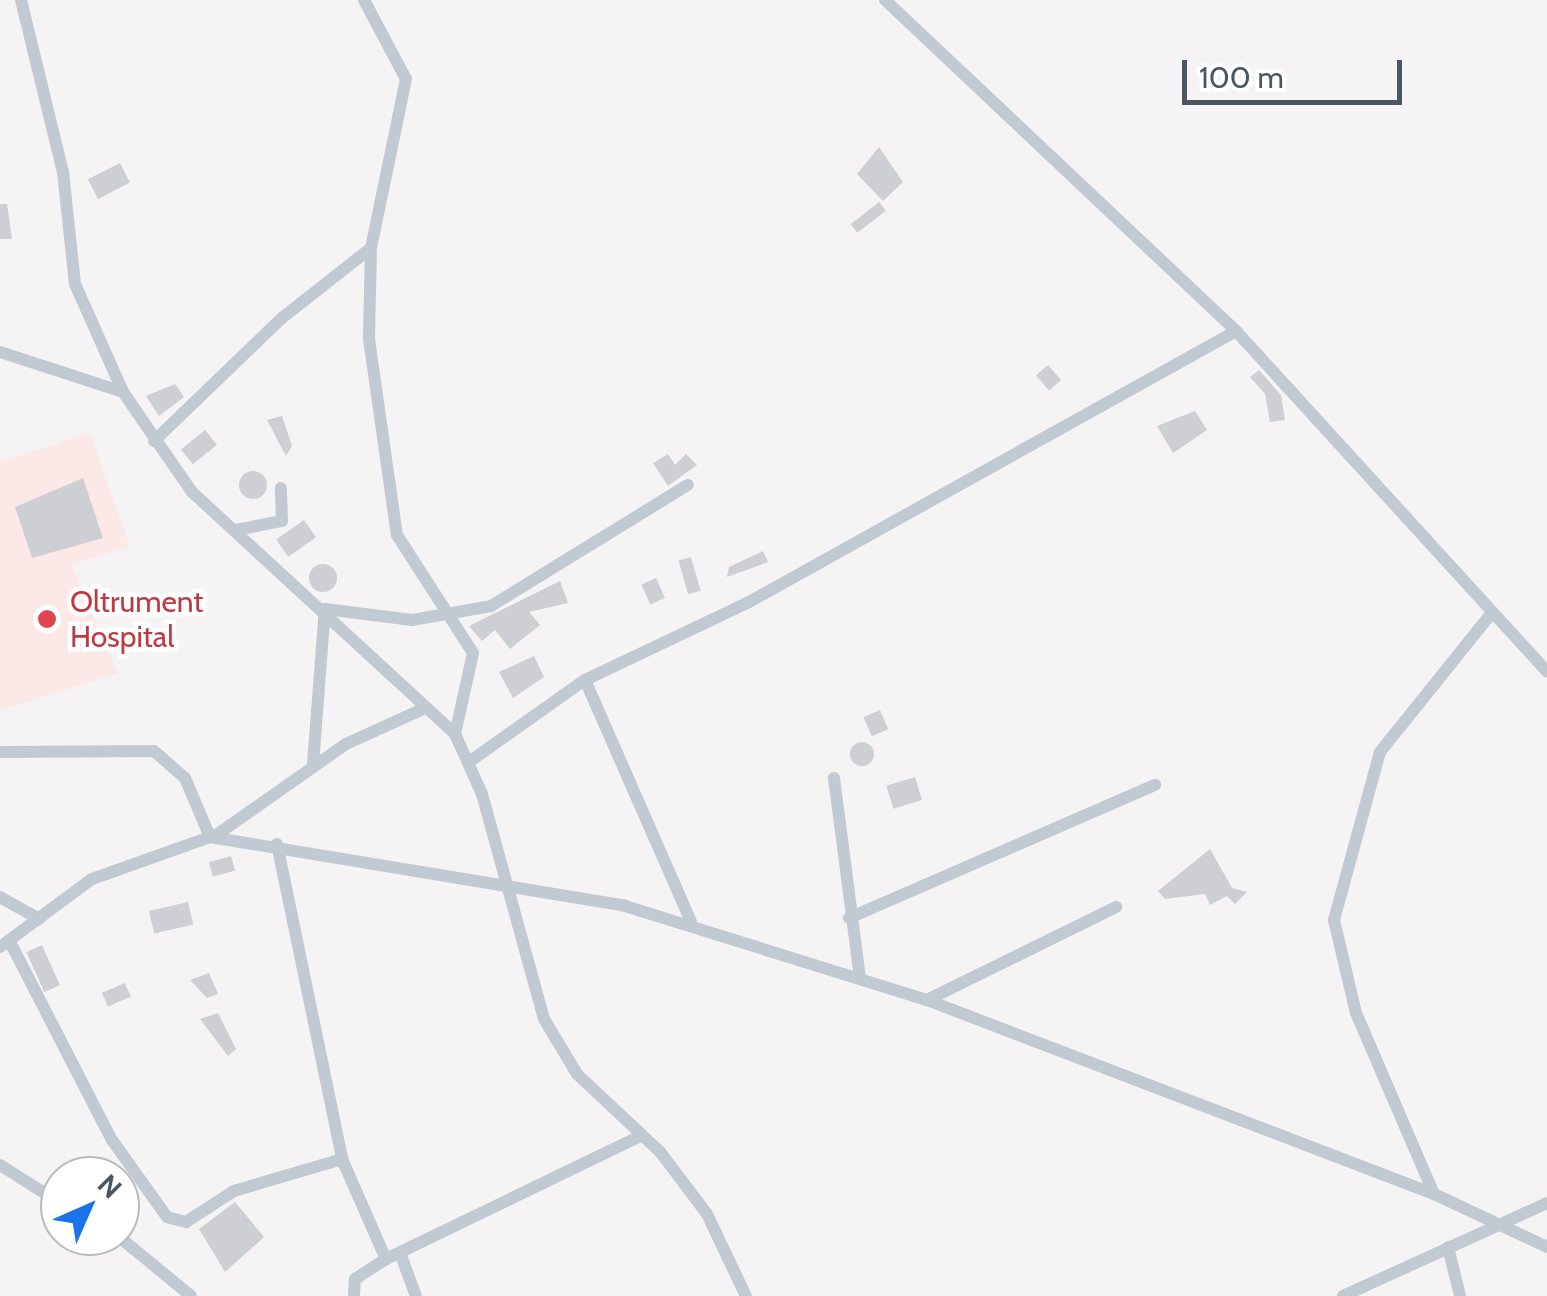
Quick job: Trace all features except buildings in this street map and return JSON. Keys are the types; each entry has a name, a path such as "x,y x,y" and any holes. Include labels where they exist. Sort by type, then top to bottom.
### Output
{"street":[{"path":"21,0 56,134 75,284 123,392 154,441 236,530 455,734 470,762 544,1019 577,1074 642,1135 708,1214 746,1296"},
{"path":"364,0 406,79 371,248 366,308 391,512 405,556 452,616 473,653 455,734"},
{"path":"885,0 1236,331 1490,615 1544,663"},
{"path":"154,441 282,318 371,248"},
{"path":"470,762 585,680 749,602 1236,331"},
{"path":"0,352 123,392"},
{"path":"324,610 452,616 562,569 688,485"},
{"path":"236,530 282,521 280,488"},
{"path":"313,764 324,610"},
{"path":"1434,1194 1356,1013 1334,920 1380,752 1490,615"},
{"path":"585,680 691,921"},
{"path":"342,1158 234,1191 186,1222 167,1217 112,1140 4,944 116,867 213,836 313,764 424,708"},
{"path":"0,752 154,751 184,778 213,836"},
{"path":"834,778 849,918 860,977"},
{"path":"849,918 1155,785"},
{"path":"213,836 277,844 691,921 928,1000 1434,1194 1547,1247"},
{"path":"277,844 342,1158 386,1259"},
{"path":"0,897 39,920"},
{"path":"928,1000 1116,907"},
{"path":"354,1296 355,1279 386,1259 642,1135"},
{"path":"0,1165 40,1190"},
{"path":"1343,1296 1448,1248 1508,1226 1547,1202"},
{"path":"1448,1248 1460,1296"},
{"path":"400,1252 416,1296"},
{"path":"140,1254 191,1296"}],"shaded area":[{"name":"Oltrument Hospital","path":"90,433 130,547 71,564 118,673 0,710 0,462"}],"place":[{"name":"Oltrument Hospital","path":"47,619"}]}
